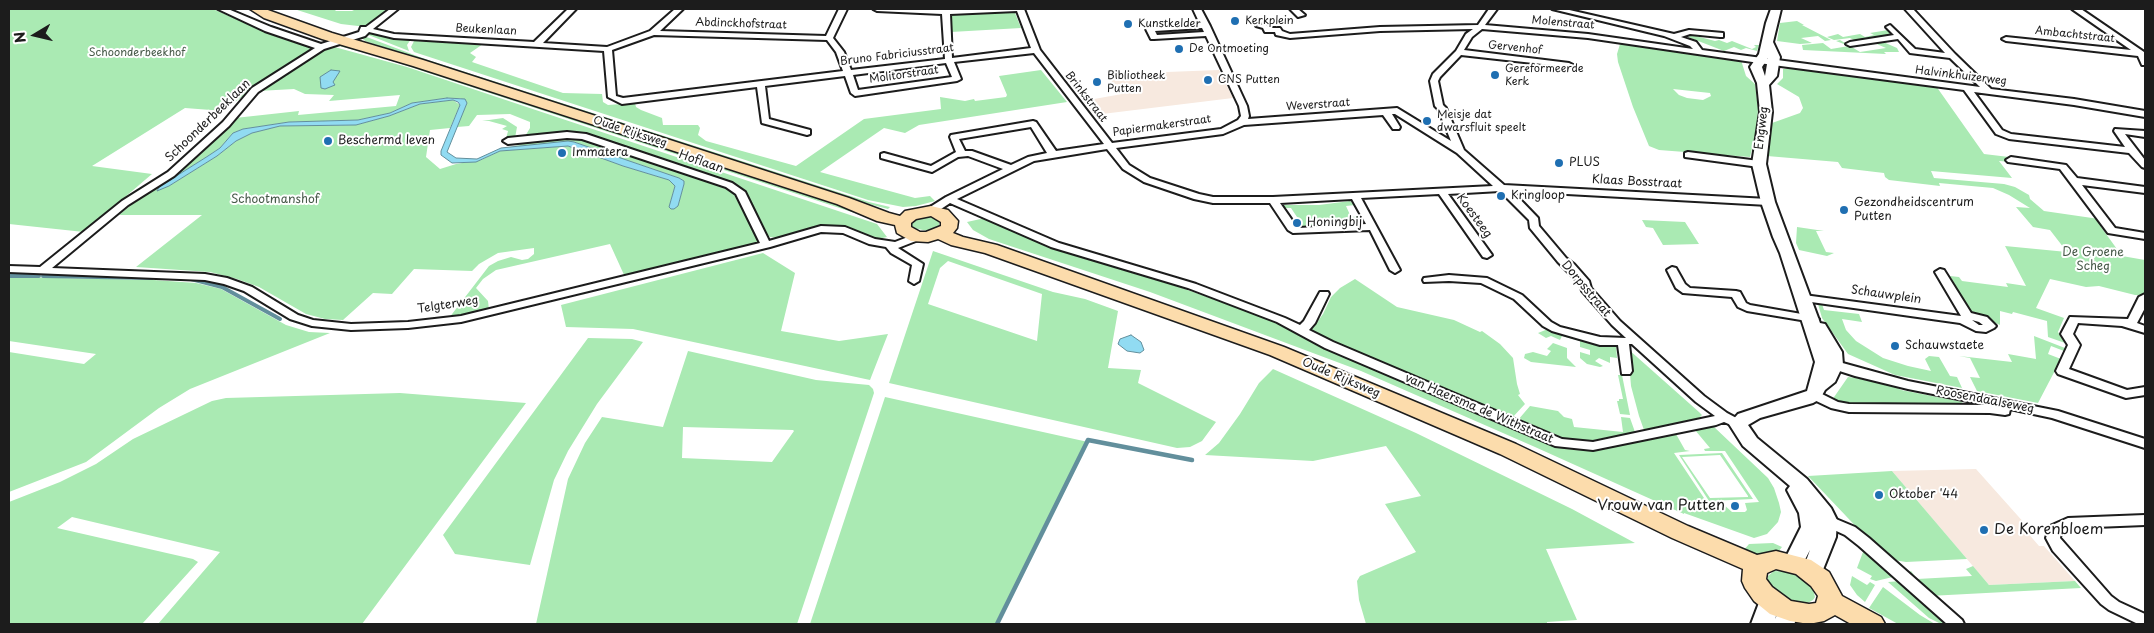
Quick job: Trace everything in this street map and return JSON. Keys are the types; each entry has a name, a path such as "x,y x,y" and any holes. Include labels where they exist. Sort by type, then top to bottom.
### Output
{"main road":[{"name":"Oude Rijksweg","path":"256,9 268,15 346,38 843,201 909,226"},
{"name":"Oude Rijksweg","path":"944,215 957,241 991,249 1277,351 1508,449 1680,532 1709,552 1756,570"},
{"path":"909,226 944,215"},
{"path":"909,226 944,215"},
{"path":"1850,624 1827,606 1826,586 1802,568 1776,560 1766,561 1756,570 1757,588 1781,612 1809,614 1827,606 1872,624"}],"street":[{"path":"222,9 268,29 321,47"},
{"path":"387,9 394,9"},
{"name":"Schoonderbeeklaan","path":"43,270 125,203 171,174 226,124 255,90 321,47 366,29 394,9"},
{"path":"537,44 572,9"},
{"path":"608,49 653,33 680,9"},
{"path":"843,9 829,38 840,52 848,73"},
{"path":"877,9 1016,9"},
{"name":"Brinkstraat","path":"1020,9 1036,50 1108,146 1126,167 1139,176 1197,197 1213,200 1272,200 1504,188"},
{"path":"1197,9 1244,106 1245,116 1242,122"},
{"path":"1294,9 1301,15"},
{"path":"1460,151 1442,108 1439,106 1434,81 1436,76 1459,52 1469,36 1480,27 1493,9"},
{"path":"1556,9 1674,37 1695,45 1699,51"},
{"path":"1760,61 1765,54 1776,9"},
{"path":"1908,9 1952,56 1988,90"},
{"name":"Ambachtstraat","path":"2076,9 2141,54"},
{"path":"946,10 946,55 948,60"},
{"name":"Molenstraat","path":"1260,26 1265,26 1268,30 1276,30 1279,34 1290,36 1390,28 1480,27 1616,40 1773,63"},
{"path":"1890,27 1908,48 1916,52 1952,56"},
{"name":"Beukenlaan","path":"366,29 401,37 608,49"},
{"path":"1150,29 1208,30 1154,37 1150,29"},
{"path":"1674,37 1688,32 1720,35"},
{"name":"Abdinckhofstraat","path":"653,33 829,38"},
{"path":"1850,44 1898,37"},
{"name":"Ambachtstraat","path":"2006,39 2141,54"},
{"path":"1763,83 1768,81 1771,76 1773,63 1774,53 1768,42"},
{"name":"Bruno Fabriciusstraat","path":"608,49 612,97 615,100 622,101 1036,50"},
{"name":"Gervenhof","path":"1459,52 1570,65"},
{"path":"2141,54 2145,64"},
{"name":"Molitorstraat","path":"848,73 855,93 957,79 948,60"},
{"name":"Engweg","path":"1760,61 1756,71 1763,83 1766,112 1759,164 1768,202 1780,237 1788,252 1808,312 1834,350 1816,391"},
{"name":"Halvinkhuizerweg","path":"1773,63 1988,90 2145,114"},
{"path":"761,83 765,120 807,132"},
{"path":"1967,88 1999,132 2009,136 2132,150"},
{"name":"Weverstraat","path":"1242,122 1397,111"},
{"name":"Dorpsstraat","path":"1397,111 1460,151 1492,180 1504,188 1534,220 1534,226 1561,259 1585,283 1586,289 1628,341 1730,420 1778,468 1818,517"},
{"path":"1386,112 1396,127"},
{"name":"Papiermakerstraat","path":"944,215 968,190 1032,159 1053,154 1223,131 1242,122"},
{"path":"962,153 954,137 1033,124 1053,154"},
{"path":"2145,134 2118,131 2145,165"},
{"name":"Hoflaan","path":"508,141 567,135 583,136 729,185 740,192 766,245"},
{"path":"884,156 932,169 962,153 970,153 1010,168"},
{"path":"1688,155 1759,164"},
{"path":"2011,160 2063,167 2112,231 2145,236"},
{"path":"2075,181 2145,190"},
{"name":"Klaas Bosstraat","path":"1504,188 1768,202"},
{"name":"Koesteeg","path":"1442,192 1487,255"},
{"path":"1355,196 1395,270"},
{"path":"1272,200 1292,228 1297,231 1372,227"},
{"name":"van Haersma de Withstraat","path":"944,215 1055,245 1192,286 1281,320 1329,345 1560,442 1578,446 1606,444 1716,421 1730,420"},
{"name":"Telgterweg","path":"9,269 205,277 227,281 248,289 294,318 312,323 342,327 399,326 436,323 479,315 766,245 815,230 828,228 845,230 873,242 896,245 909,226"},
{"path":"889,244 895,251 918,264 914,281"},
{"name":"Schauwplein","path":"1672,270 1680,286 1687,290 1736,294 1742,305 1747,308 1965,318 1940,272"},
{"path":"1428,280 1449,278 1482,280 1518,297 1547,324 1556,329 1600,341 1628,341 1626,371"},
{"path":"1302,330 1309,323 1324,294"},
{"path":"2125,323 2133,321 2145,297"},
{"path":"2145,330 2125,323 2084,318 2074,319 2067,334 2074,345 2062,371 2126,394 2145,391"},
{"name":"Roosendaalseweg","path":"1829,363 1859,373 1908,385 2054,414 2145,444"},
{"path":"1730,420 1744,418 1799,402 1816,391"},
{"name":"Roosendaalseweg","path":"1816,391 1835,405 1849,408 1990,409 2009,412"},
{"path":"1802,568 1826,537 1818,517"},
{"path":"1818,517 1850,531 1957,624"},
{"path":"2145,520 2068,523 2055,530 2053,538 2058,547 2106,600 2145,621"},
{"path":"1762,624 1781,612"}],"shaded area":[{"path":"1219,70 1233,98 1094,115 1083,101 1122,94 1109,78 1141,73"},
{"name":"De Korenbloem","path":"1976,469 2026,525 2021,525 2039,546 2044,546 2075,581 1989,585 1892,471"}],"green space":[{"name":"Schoonderbeekhof","path":"9,9 213,9 259,29 318,46 224,111 185,108 92,166 152,174 84,232 9,224"},
{"path":"294,9 337,9 335,11 352,11 356,9 389,10 368,26 358,26 341,24"},
{"path":"1015,13 1021,28 951,32 950,17 952,15"},
{"path":"1797,21 1831,40 1825,41 1818,36 1801,38 1812,43 1800,44 1777,41 1780,23"},
{"path":"1888,30 1894,36 1858,42 1850,38 1834,40 1827,37 1838,34 1843,37 1860,34 1865,37 1874,35 1870,33"},
{"path":"372,33 390,38 411,39 407,45 409,51 366,34"},
{"path":"1692,35 1727,43 1732,41 1752,49 1756,47 1754,45 1759,45 1757,51 1746,48 1741,50 1734,47 1724,51 1688,37"},
{"path":"364,36 425,59 869,202 890,207 888,209 857,201 540,100 530,94 492,84 365,41 362,38"},
{"path":"1840,40 1860,52 1886,48 1872,42 1881,41 1897,48 1899,52 1884,52 1886,54 1803,50 1802,45 1823,43 1831,49 1849,46 1836,41"},
{"path":"414,41 483,44 470,53 476,57 472,62 563,93 602,94 603,102 608,105 635,103 636,107 641,110 662,118 663,125 698,125 700,128 698,135 706,141 796,166 864,119 941,109 940,97 965,101 974,99 975,101 1006,97 1007,95 999,76 1041,70 1067,102 919,125 905,133 884,128 820,172 915,198 930,196 935,201 903,207 868,200 414,52 411,47"},
{"path":"345,43 866,214 876,220 377,56 335,45"},
{"path":"1620,44 1741,60 1746,76 1755,84 1758,109 1757,127 1750,157 1659,150 1649,146 1633,107 1617,54","holes":["1673,89 1710,93 1711,96 1703,100 1687,98 1679,95"]},
{"name":"Schootmanshof","path":"331,46 407,67 877,224 887,237 878,239 846,226 830,225 779,238 770,237 764,233 764,227 745,195 731,183 581,134 524,138 530,128 530,122 510,114 477,115 469,126 457,127 467,103 460,98 447,98 412,103 390,113 358,120 289,122 243,129 233,133 220,148 157,190 169,186 217,156 236,141 252,133 280,126 356,125 389,116 420,104 453,100 460,105 450,128 430,130 426,157 440,169 481,160 500,151 568,146 669,180 675,186 669,207 678,206 684,184 684,181 679,178 574,142 508,147 520,145 521,143 577,137 733,190 752,224 759,243 625,277 610,244 496,270 483,279 476,288 488,301 489,310 449,318 489,266 511,257 522,260 528,259 534,254 534,248 498,253 479,264 472,271 414,269 392,294 373,293 343,320 325,319 306,314 259,287 210,272 136,267 202,215 119,215 235,118 299,111 298,115 396,106 400,95 329,101 334,95 305,94 294,89 258,91 317,51"},
{"name":"De Groene Scheg","path":"1790,68 1936,86 1984,154 2009,157 2012,162 1999,161 2012,178 1931,171 1934,178 2004,184 2015,187 2029,195 2030,199 2044,211 2099,219 2103,226 2101,227 2122,256 2145,260 2145,295 2135,295 2099,286 2086,287 2050,279 2036,308 2064,318 2058,332 2065,343 2048,337 2047,321 2013,312 2012,314 2000,311 2000,325 1970,311 1950,276 1959,277 1962,281 2008,287 2006,283 2026,286 2005,246 2067,252 2050,230 2033,227 2016,207 2030,208 1993,188 1939,183 1940,186 1889,180 1885,177 1884,173 1842,168 1838,162 1767,156 1772,123 1800,113 1803,108 1799,97 1777,84 1783,78 1783,69"},
{"path":"503,118 517,127 515,138 506,139 508,131 502,129 507,126 482,121"},
{"path":"1350,201 1355,205 1346,206 1351,217 1361,216 1363,225 1348,227 1345,222 1312,223 1314,229 1297,228 1290,221 1299,220 1291,208 1282,208 1280,205 1319,205"},
{"path":"926,216 939,220 939,226 928,231 913,228 911,222 916,218"},
{"path":"985,218 1067,252 1157,279 1280,323 1373,369 1555,444 1571,449 1594,451 1676,434 1685,450 1690,451 1674,453 1708,504 1723,504 1732,512 1745,512 1747,510 1745,503 1759,502 1725,451 1705,451 1704,449 1710,448 1695,430 1713,426 1768,478 1779,503 1781,512 1778,522 1767,534 1754,538 1684,514 1361,371 1150,292 989,239 973,230 967,222"},
{"path":"1642,220 1685,222 1699,244 1663,245 1653,228 1646,227"},
{"path":"1797,227 1824,231 1816,231 1826,252 1834,253 1827,256 1799,250 1796,243"},
{"path":"933,251 1053,292 1085,299 1118,311 1108,368 1141,370 1138,383 1216,422 1202,441 1190,447 1177,448 889,383","holes":["948,261 1042,294 1037,341 928,304 940,268"]},
{"path":"763,253 795,273 781,331 839,341 888,334 870,380 633,329 566,327 561,305"},
{"path":"9,277 154,280 196,283 221,289 286,325 309,332 330,333 190,389 159,408 86,462 9,492 9,352 84,364 96,354 9,341"},
{"path":"1355,279 1397,307 1454,320 1480,332 1482,331 1500,344 1513,358 1520,394 1518,395 1525,404 1511,419 1367,359 1310,332 1323,314 1331,297 1340,288"},
{"path":"1818,304 1822,304 1824,310 1859,314 1862,322 1842,319 1846,330 1856,341 1883,358 1931,371 1925,359 1929,356 1939,357 1950,376 1957,377 1962,388 1895,375 1848,354 1822,318"},
{"path":"1548,329 1597,345 1616,346 1617,358 1610,357 1610,363 1599,358 1595,361 1603,366 1600,367 1587,364 1580,358 1580,352 1590,355 1590,350 1580,347 1580,341 1562,336 1560,340 1551,336 1546,338 1538,333"},
{"path":"2034,336 2065,348 2064,351 2051,346 2048,354 2061,359 2038,403 1977,391 1970,377 1980,378 1970,358 1959,356 2012,362 2008,354 2036,359"},
{"path":"588,338 632,339 643,342 597,404 568,451 554,480 530,565 455,554 443,535"},
{"path":"1553,343 1567,348 1567,358 1576,367 1531,362 1524,358 1525,354 1533,352 1547,356 1551,351 1547,349"},
{"path":"1628,349 1702,415 1699,418 1644,430 1631,386"},
{"path":"688,351 816,380 869,385 873,389 874,393 797,624 536,624 568,479 585,443 602,417 663,427","holes":["683,427 793,430 772,462 682,458"]},
{"path":"1273,369 1416,433 1572,509 1635,543 1546,549 1577,620 1547,622 1547,624 1366,624 1359,600 1357,581 1360,576 1416,552 1385,504 1421,496 1386,446 1313,461 1205,455 1219,443 1259,383"},
{"path":"1618,375 1622,375 1630,415 1620,414 1617,401 1623,399"},
{"path":"1848,377 1963,402 1956,406 1850,406 1832,400"},
{"path":"400,393 526,403 362,624 158,624 220,552 72,517 57,528 193,559 198,562 142,624 9,624 9,502 60,482 96,464 133,439 212,401 226,398"},
{"path":"885,397 1088,442 995,624 810,624"},
{"path":"1530,406 1558,411 1564,417 1572,419 1574,427 1623,432 1621,417 1630,418 1635,432 1589,441 1566,439 1518,420"},
{"path":"1722,453 1753,499 1709,501 1679,455","holes":["1720,455 1748,496 1710,498 1682,457"]},
{"path":"1892,471 1967,559 1906,562 1894,560 1865,536 1808,476"},
{"path":"1773,543 1782,547 1778,552 1762,555 1743,551 1749,544"},
{"path":"1868,551 1897,576 1876,581 1870,579 1872,576 1857,568 1863,552"},
{"path":"1973,566 1989,585 2075,581 2081,588 1929,596 1907,574 1911,571 1917,579 1972,576 1966,569"},
{"path":"1774,571 1790,572 1801,577 1813,589 1815,597 1813,600 1806,604 1789,602 1767,584 1768,576"},
{"path":"1852,576 1867,585 1870,582 1875,585 1865,602 1850,585"},
{"path":"1902,581 1951,624 1941,624 1929,618 1888,582"},
{"path":"1883,587 1935,624 1898,624 1869,608"}],"water":[{"path":"331,70 340,71 333,82 335,85 325,89 321,88 320,77"},
{"path":"447,98 465,99 467,103 447,152 456,158 477,159 501,148 574,142 684,181 678,206 674,209 669,207 675,186 669,180 568,146 500,151 476,162 452,163 441,155 441,151 460,105 453,100 420,104 389,116 356,125 280,126 252,133 236,141 217,156 169,186 157,191 159,187 220,148 233,133 243,129 289,122 358,120 390,113 412,103"},
{"path":"1131,335 1141,342 1144,350 1140,353 1127,351 1118,344 1120,339"}],"waterway":[{"path":"9,276 39,276"},
{"path":"43,276 152,278"},
{"path":"191,279 222,287 280,319"},
{"path":"997,624 1088,440 1192,460"}],"place":[{"name":"Kerkplein","path":"1235,21"},
{"name":"Kunstkelder","path":"1128,24"},
{"name":"De Ontmoeting","path":"1179,49"},
{"name":"Gereformeerde Kerk","path":"1495,75"},
{"name":"CNS Putten","path":"1208,80"},
{"name":"Bibliotheek Putten","path":"1097,82"},
{"name":"Meisje dat dwarsfluit speelt","path":"1427,121"},
{"name":"Beschermd leven","path":"328,141"},
{"name":"Immatera","path":"562,153"},
{"name":"PLUS","path":"1559,163"},
{"name":"Kringloop","path":"1501,196"},
{"name":"Gezondheidscentrum Putten","path":"1844,210"},
{"name":"Honingbij","path":"1297,223"},
{"name":"Schauwstaete","path":"1895,346"},
{"name":"Oktober '44","path":"1879,495"},
{"name":"Vrouw van Putten","path":"1735,506"},
{"name":"De Korenbloem","path":"1984,530"}]}
